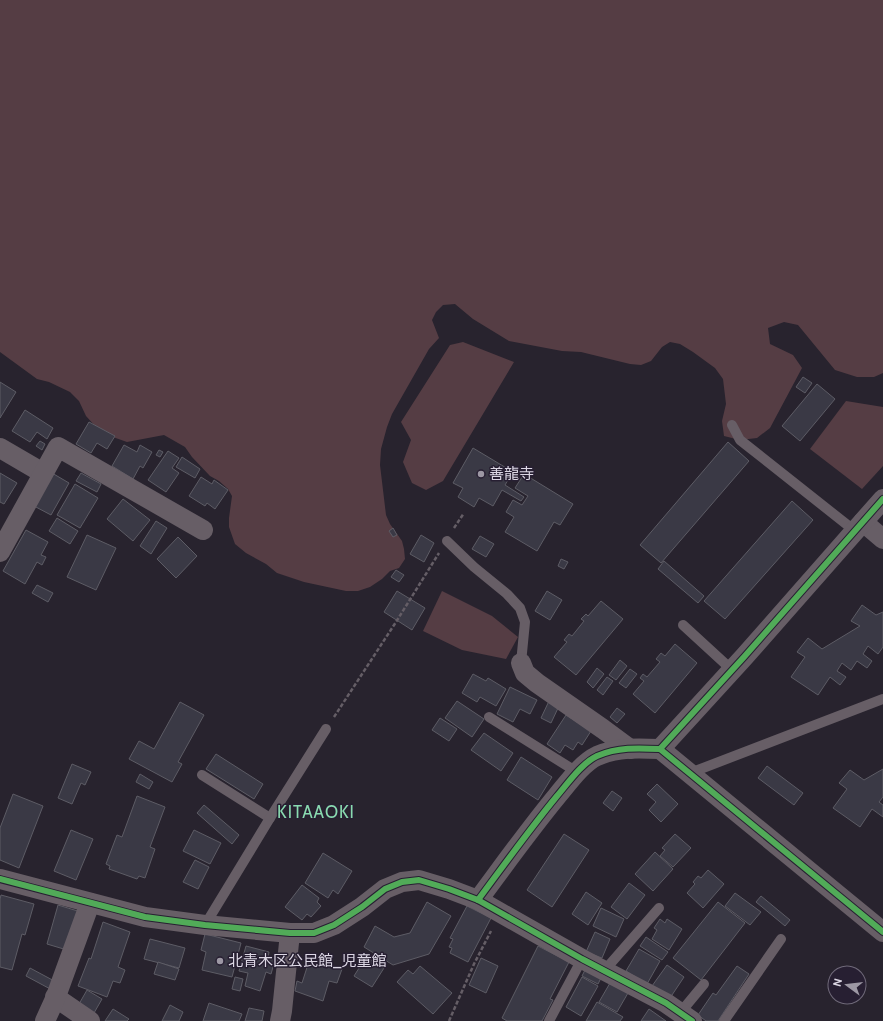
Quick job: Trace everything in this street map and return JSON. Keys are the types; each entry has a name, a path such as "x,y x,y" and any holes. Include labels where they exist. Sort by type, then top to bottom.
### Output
{"street":[{"path":"0,552 58,447 203,530"},
{"path":"0,448 43,473"},
{"path":"660,749 883,499"},
{"path":"859,527 883,539"},
{"path":"522,663 525,673 536,683 630,749"},
{"path":"478,900 534,824 579,769 595,756 612,750 636,748 660,749 883,932"},
{"path":"0,879 145,917 205,925 290,933 314,933 334,925 362,907 385,889 402,882 419,880 478,900 582,959 666,1003 686,1017"},
{"path":"45,1021 90,902"},
{"path":"280,1021 290,933"},
{"path":"55,997 90,1021"}],"lane":[{"path":"732,425 740,440 859,527"},
{"path":"446,541 474,567 507,594 520,608 525,622 522,663"},
{"path":"682,625 732,670"},
{"path":"690,773 883,699"},
{"path":"489,717 577,772"},
{"path":"205,925 326,729"},
{"path":"202,775 270,818"},
{"path":"604,971 659,908"},
{"path":"724,1021 781,939"},
{"path":"549,1021 582,959"},
{"path":"686,1017 704,984"}],"path":[{"path":"326,729 437,556"},
{"path":"449,1021 474,964 500,913"}],"shaded area":[{"path":"0,0 883,0 883,373 874,377 857,377 835,370 798,325 784,322 768,328 770,344 793,355 802,368 770,428 757,438 740,440 724,436 722,421 726,404 723,379 715,368 680,344 670,342 662,347 651,361 641,365 630,364 581,352 562,351 509,341 473,319 455,304 443,305 436,312 432,320 439,338 429,349 392,414 381,449 380,465 386,515 390,524 402,541 405,559 399,568 390,571 382,579 370,587 358,591 346,591 304,582 277,573 235,544 229,527 232,496 228,489 219,481 210,476 192,457 185,447 164,435 127,442 110,436 96,427 86,416 79,401 70,392 49,382 37,379 0,352"},
{"path":"463,342 514,362 443,481 426,490 412,483 403,462 411,440 401,422 450,345"},
{"path":"846,401 883,407 883,466 862,489 810,449"},
{"path":"442,591 492,616 518,637 506,659 462,650 423,631"}],"building":[{"path":"803,377 812,383 805,393 796,387"},
{"path":"0,382 16,392 0,418"},
{"path":"817,384 835,399 800,441 782,426"},
{"path":"25,410 53,428 47,439 37,432 30,442 12,431"},
{"path":"89,422 115,436 107,449 97,443 91,453 76,444"},
{"path":"40,441 45,444 42,450 36,446"},
{"path":"728,442 749,461 661,563 640,545"},
{"path":"124,445 137,452 140,445 152,452 143,468 140,466 133,479 112,466"},
{"path":"473,448 513,472 505,485 524,497 521,501 502,490 493,506 479,498 474,507 458,497 463,488 453,483"},
{"path":"159,450 163,452 160,457 156,455"},
{"path":"168,451 179,458 172,468 179,473 166,492 148,480"},
{"path":"182,457 200,469 195,478 176,467"},
{"path":"0,473 17,483 4,504 0,502"},
{"path":"52,473 69,483 51,515 34,506"},
{"path":"81,473 101,484 97,492 76,481"},
{"path":"524,474 573,504 560,525 554,522 537,551 505,532 514,517 506,512 513,500 522,505 528,496 515,488"},
{"path":"201,477 212,484 214,480 228,490 215,509 207,503 205,506 189,496"},
{"path":"75,484 98,498 80,528 57,515"},
{"path":"123,499 150,520 133,541 107,519"},
{"path":"792,501 813,520 725,619 704,601"},
{"path":"57,518 78,531 70,544 49,531"},
{"path":"156,521 167,528 151,554 140,546"},
{"path":"393,528 397,535 393,537 389,531"},
{"path":"26,530 48,542 41,555 46,557 42,565 37,562 25,584 3,571"},
{"path":"87,535 116,548 96,590 67,577"},
{"path":"421,535 434,543 424,562 410,554"},
{"path":"480,536 494,544 486,557 472,549"},
{"path":"178,537 197,556 176,578 157,559"},
{"path":"561,559 568,562 564,569 558,566"},
{"path":"664,561 704,596 698,603 658,569"},
{"path":"396,570 404,575 399,582 391,577"},
{"path":"37,585 53,593 48,602 32,593"},
{"path":"397,591 425,608 412,630 384,612"},
{"path":"547,591 562,600 550,620 535,611"},
{"path":"601,601 623,619 576,675 554,657 567,642 564,640 569,634 572,636 584,621 581,619 586,614 588,616"},
{"path":"862,605 876,615 883,612 883,647 878,654 868,646 863,654 872,661 867,668 857,661 851,670 842,663 837,671 846,677 840,685 830,677 818,695 791,677 805,657 797,652 808,638 822,649 860,626 851,621"},
{"path":"675,644 697,663 655,713 633,694 644,681 640,678 643,674 647,677 660,662 656,659 661,653 665,656"},
{"path":"620,660 627,666 616,680 609,675"},
{"path":"597,668 604,674 593,688 587,682"},
{"path":"630,669 637,674 626,688 619,683"},
{"path":"473,674 486,681 488,678 506,689 496,706 480,697 477,702 462,693"},
{"path":"607,677 613,681 603,695 597,690"},
{"path":"510,687 537,700 530,714 520,709 513,722 497,714"},
{"path":"457,701 484,719 472,737 445,718"},
{"path":"549,701 559,706 551,723 541,718"},
{"path":"180,702 204,715 178,762 182,764 172,782 129,759 139,741 154,749"},
{"path":"617,708 625,714 617,723 610,717"},
{"path":"566,715 591,731 582,745 578,742 573,750 565,745 560,753 547,744"},
{"path":"440,718 457,729 449,741 432,730"},
{"path":"484,733 513,753 501,771 471,750"},
{"path":"216,754 263,784 254,799 206,769"},
{"path":"521,757 552,777 538,800 507,780"},
{"path":"72,764 91,772 85,785 81,783 72,804 58,798"},
{"path":"767,766 803,793 794,805 758,778"},
{"path":"883,769 883,797 879,802 883,805 883,817 872,809 860,827 833,808 847,789 839,783 850,770 864,780"},
{"path":"140,774 153,782 149,789 136,782"},
{"path":"657,784 678,804 661,822 649,810 656,802 647,794"},
{"path":"612,791 622,798 613,811 603,803"},
{"path":"13,794 43,806 19,868 0,860 0,828"},
{"path":"137,796 165,807 150,847 155,849 145,878 139,876 137,879 109,869 110,866 106,864 117,835 122,837"},
{"path":"204,805 239,835 232,844 197,813"},
{"path":"71,830 93,839 76,880 54,871"},
{"path":"194,830 221,843 210,864 183,851"},
{"path":"564,834 589,850 552,907 527,890"},
{"path":"675,834 691,848 673,867 660,856 665,850 662,848"},
{"path":"655,852 673,869 653,891 635,874"},
{"path":"323,853 352,871 338,894 333,890 328,898 305,883"},
{"path":"195,860 209,867 198,889 183,882"},
{"path":"708,870 724,884 703,908 687,893 695,884 693,882 698,876 701,878"},
{"path":"629,883 645,895 627,919 611,907"},
{"path":"302,885 319,898 317,902 321,906 311,917 307,914 302,920 285,907"},
{"path":"586,892 602,903 588,925 572,914"},
{"path":"735,893 761,912 750,925 725,906"},
{"path":"1,895 34,904 25,935 22,934 12,970 0,967"},
{"path":"761,896 790,920 785,926 756,902"},
{"path":"427,902 451,916 429,954 393,965 364,947 375,926 394,937 410,933"},
{"path":"718,902 745,923 701,980 673,958"},
{"path":"58,905 81,912 67,950 47,944"},
{"path":"467,906 491,918 468,962 450,953 452,948 449,947 453,939 450,938"},
{"path":"601,908 624,919 616,937 593,926"},
{"path":"660,919 665,923 667,919 682,929 669,950 652,939 657,930 654,928"},
{"path":"103,922 130,932 118,967 125,970 120,983 113,981 107,997 78,986 89,958 91,959"},
{"path":"595,932 610,939 602,958 586,952"},
{"name":"北青木区公民館_児童館","path":"205,934 241,943 232,977 202,970 206,952 201,950"},
{"path":"646,937 668,952 662,960 640,946"},
{"path":"150,939 185,948 179,968 144,959"},
{"path":"246,946 269,952 268,958 275,960 271,974 266,972 260,991 245,986 248,973 239,971"},
{"path":"538,946 569,962 550,999 553,1000 542,1021 507,1021 502,1018"},
{"path":"639,949 660,961 647,984 626,971"},
{"path":"366,957 384,968 372,987 354,976"},
{"path":"310,958 342,969 337,983 329,981 323,1001 295,991 297,981 302,983"},
{"path":"481,958 498,966 486,993 469,985"},
{"path":"158,962 179,969 175,980 154,974"},
{"path":"667,965 684,977 670,998 652,986"},
{"path":"420,966 452,993 433,1014 397,982 408,970 413,974"},
{"path":"737,966 749,974 718,1021 706,1021 698,1015 713,993 716,995"},
{"path":"30,968 58,983 54,991 26,976"},
{"path":"586,968 602,976 598,984 582,976"},
{"path":"235,977 243,979 240,991 232,989"},
{"path":"582,977 598,986 581,1016 566,1007"},
{"path":"610,983 628,993 617,1012 599,1002"},
{"path":"87,990 102,999 94,1013 79,1004"},
{"path":"597,1002 623,1017 620,1021 586,1021"},
{"path":"209,1003 242,1014 239,1021 203,1021"},
{"path":"170,1005 183,1012 179,1021 162,1021"},
{"path":"249,1008 264,1011 262,1021 245,1021"},
{"path":"113,1009 129,1019 127,1021 105,1021"},
{"path":"649,1009 666,1021 641,1021"}],"cycle path":[{"path":"660,749 744,657 883,499"},
{"path":"478,900 547,809 586,763 597,756 613,751 636,748 660,749 883,932"},
{"path":"0,879 145,917 205,925 290,933 314,933 334,925 362,907 385,889 402,882 419,880 478,900 582,959 666,1003 692,1021"}],"place":[{"name":"善龍寺","path":"481,474"},
{"name":"北青木区公民館_児童館","path":"220,961"}],"district":[{"name":"KITAAOKI","path":"316,812"}]}
